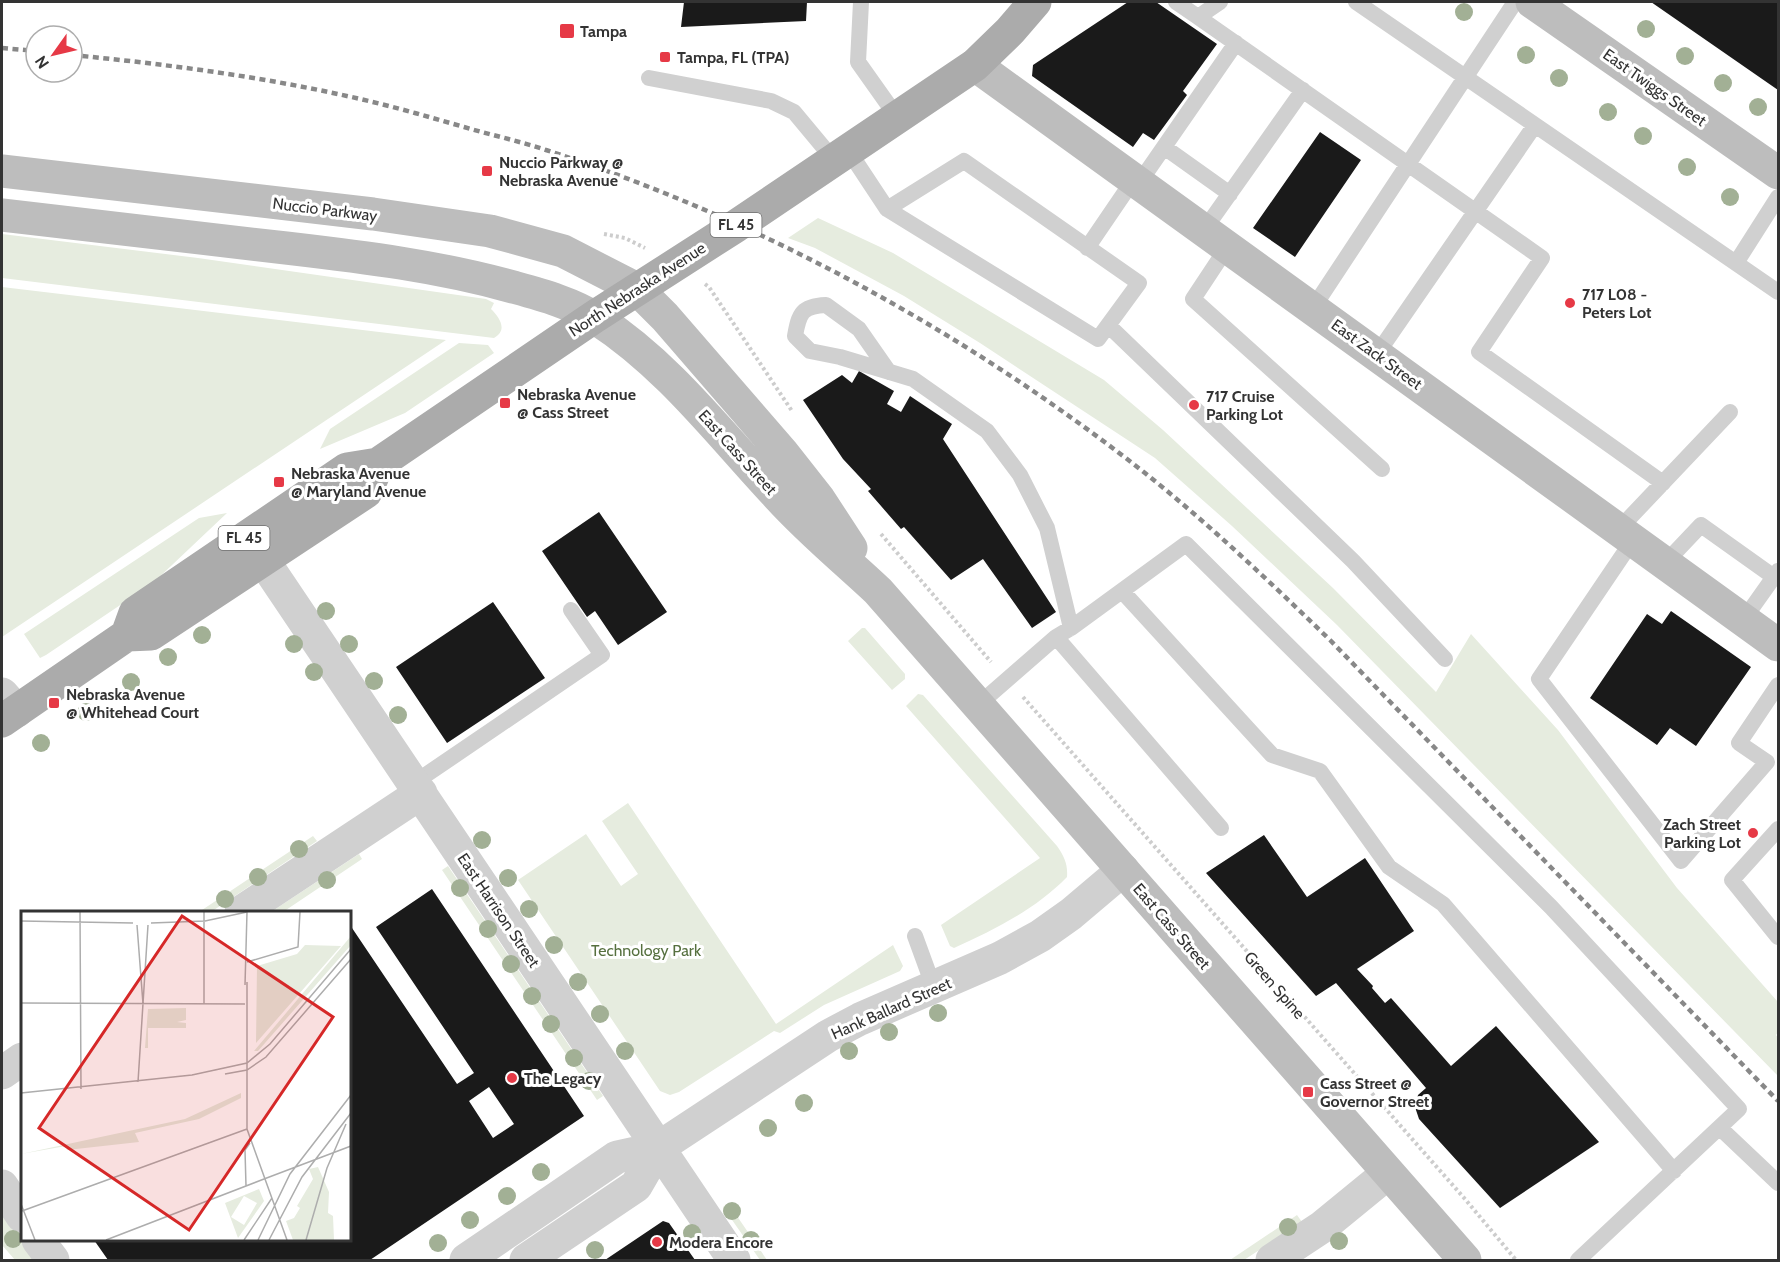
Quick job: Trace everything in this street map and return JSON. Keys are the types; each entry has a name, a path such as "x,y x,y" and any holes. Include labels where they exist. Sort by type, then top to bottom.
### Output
{"main road":[{"name":"North Nebraska Avenue","path":"127,635 135,613 347,469 378,464 594,317 975,65 1010,31 1035,2"},
{"name":"East Twiggs Street","path":"1548,6 1779,173"},
{"name":"East Zack Street","path":"975,65 1779,645"},
{"name":"Nuccio Parkway","path":"2,171 374,214 489,231 563,251 638,289"},
{"path":"2,215 398,261 472,275 530,291 566,303 594,317"},
{"name":"East Cass Street","path":"638,289 682,335 782,452 819,499 878,591"},
{"name":"East Cass Street","path":"594,317 632,344 673,381 778,497 878,591 1466,1260"},
{"name":"North Nebraska Avenue","path":"7,708 127,635 151,634 366,492 378,464"}],"street":[{"name":"East Harrison Street","path":"263,560 734,1260"},
{"path":"242,911 418,788"},
{"name":"Hank Ballard Street","path":"466,1260 617,1157 658,1148 828,1036 860,1018 1000,958 1040,936 1071,914 1123,870"},
{"path":"2,1073 21,1060"},
{"name":"Hank Ballard Street","path":"526,1260 636,1186 658,1148"},
{"path":"1272,1260 1322,1227 1388,1173"},
{"path":"2,1186 21,1214"},
{"path":"39,1241 53,1260"}],"lane":[{"path":"861,2 858,62 897,117"},
{"path":"1176,2 1542,258 1479,352 1663,483"},
{"path":"1198,17 1220,2"},
{"path":"1356,2 1779,292"},
{"path":"1313,308 1515,2"},
{"path":"1087,248 1164,147 1236,43"},
{"path":"649,78 771,101 794,111 841,155 887,209 1098,339 1139,283 964,161 887,209"},
{"path":"1303,90 1230,195 1193,299 1382,469"},
{"path":"1377,354 1535,125"},
{"path":"1164,147 1230,195"},
{"path":"1736,263 1779,197"},
{"path":"889,372 859,329 826,304 811,306 798,318 795,336 810,351 840,357 889,372 913,379 987,431 1020,475 1047,528 1071,628"},
{"path":"1108,326 1353,561 1445,659"},
{"path":"1730,412 1663,483 1626,534 1539,679 1681,861 1767,762 1739,743 1779,685"},
{"path":"1665,563 1701,525 1776,574 1744,620"},
{"path":"978,705 1056,637 1186,544 1551,907 1739,1109 1586,1258"},
{"path":"1122,591 1272,755 1320,771 1389,867 1443,904 1674,1171"},
{"path":"418,788 602,655 571,610"},
{"path":"1056,637 1221,828"},
{"path":"1779,830 1732,880 1779,937"},
{"path":"915,936 934,988"},
{"path":"1720,1128 1779,1183"}],"path":[{"name":"Green Spine","path":"1034,709 1516,1260"}],"green space":[{"path":"818,218 893,253 1104,380 1163,430 1333,588 1436,692 1471,634 1558,730 1677,888 1778,1002 1778,1032 1776,1035 1778,1038 1778,1076 1337,625 1232,526 1155,458 980,343 904,296 815,248 788,238"},
{"path":"2,234 198,258 486,299 494,303 491,309 500,320 502,328 494,338 2,278"},
{"path":"2,287 446,340 2,637"},
{"path":"459,343 488,345 494,353 405,413 320,449 330,429"},
{"path":"227,513 153,583 40,658 24,634 199,518"},
{"path":"862,628 865,628 905,674 905,679 892,690 848,641"},
{"path":"918,694 923,695 1057,846 1064,857 1067,868 1067,877 1028,909 954,948 950,946 941,925 1040,858 906,706"},
{"name":"Technology Park","path":"628,803 776,1024 893,945 903,966 900,971 824,1005 780,1033 774,1031 679,1092 670,1095 660,1091 518,880 586,834 621,886 638,874 602,821"},
{"path":"313,836 317,841 212,911 200,911"},
{"path":"359,854 362,859 284,911 273,911"},
{"path":"448,866 603,1096 597,1100 442,870"},
{"path":"2,1203 21,1232 21,1241 41,1260 15,1260 2,1245"},
{"path":"728,1203 767,1260 760,1260 723,1207"},
{"path":"1297,1215 1302,1222 1244,1260 1230,1260"}],"building":[{"path":"684,2 807,2 806,21 681,27"},
{"path":"1128,2 1156,2 1217,44 1183,91 1187,95 1154,140 1143,133 1133,147 1032,76 1033,65"},
{"path":"1651,2 1778,2 1778,90"},
{"path":"1320,132 1361,160 1295,257 1253,228"},
{"path":"859,371 894,391 887,404 901,412 910,396 952,424 943,439 1056,612 1032,628 983,559 951,580 868,491 871,489 843,459 803,400 842,375 852,383"},
{"path":"599,512 667,612 618,645 595,611 587,617 542,551"},
{"path":"493,602 545,678 447,743 396,667"},
{"path":"1671,611 1751,667 1696,746 1670,728 1657,745 1590,698 1647,614 1662,624"},
{"path":"1264,835 1307,897 1365,858 1414,931 1357,969 1373,986 1372,988 1385,1003 1391,998 1451,1066 1496,1026 1599,1142 1500,1208 1419,1119 1415,1107 1418,1095 1426,1088 1336,983 1316,996 1206,873"},
{"path":"432,889 584,1116 370,1260 108,1260 95,1241 351,1241 351,926 457,1084 474,1073 376,927","holes":["489,1087 514,1124 493,1138 469,1101"]},
{"name":"Modera Encore","path":"663,1221 669,1223 695,1260 605,1260"}],"railway":[{"path":"2,48 24,50"},
{"path":"84,56 188,68 305,87 391,107 536,147 626,178 706,210 784,246 860,285 1007,373 1145,473 1239,554 1330,640 1778,1101"}],"place":[{"name":"Tampa","path":"567,31"},
{"name":"Tampa, FL (TPA)","path":"665,57"},
{"name":"Nuccio Parkway @ Nebraska Avenue","path":"487,171"},
{"name":"717 L08 - Peters Lot","path":"1570,303"},
{"name":"Nebraska Avenue @ Cass Street","path":"505,403"},
{"name":"717 Cruise Parking Lot","path":"1194,405"},
{"name":"Nebraska Avenue @ Maryland Avenue","path":"279,482"},
{"name":"Nebraska Avenue @ Whitehead Court","path":"54,703"},
{"name":"Zach Street Parking Lot","path":"1753,833"},
{"name":"The Legacy","path":"512,1078"},
{"name":"Cass Street @ Governor Street","path":"1308,1092"},
{"name":"Modera Encore","path":"657,1242"}]}
